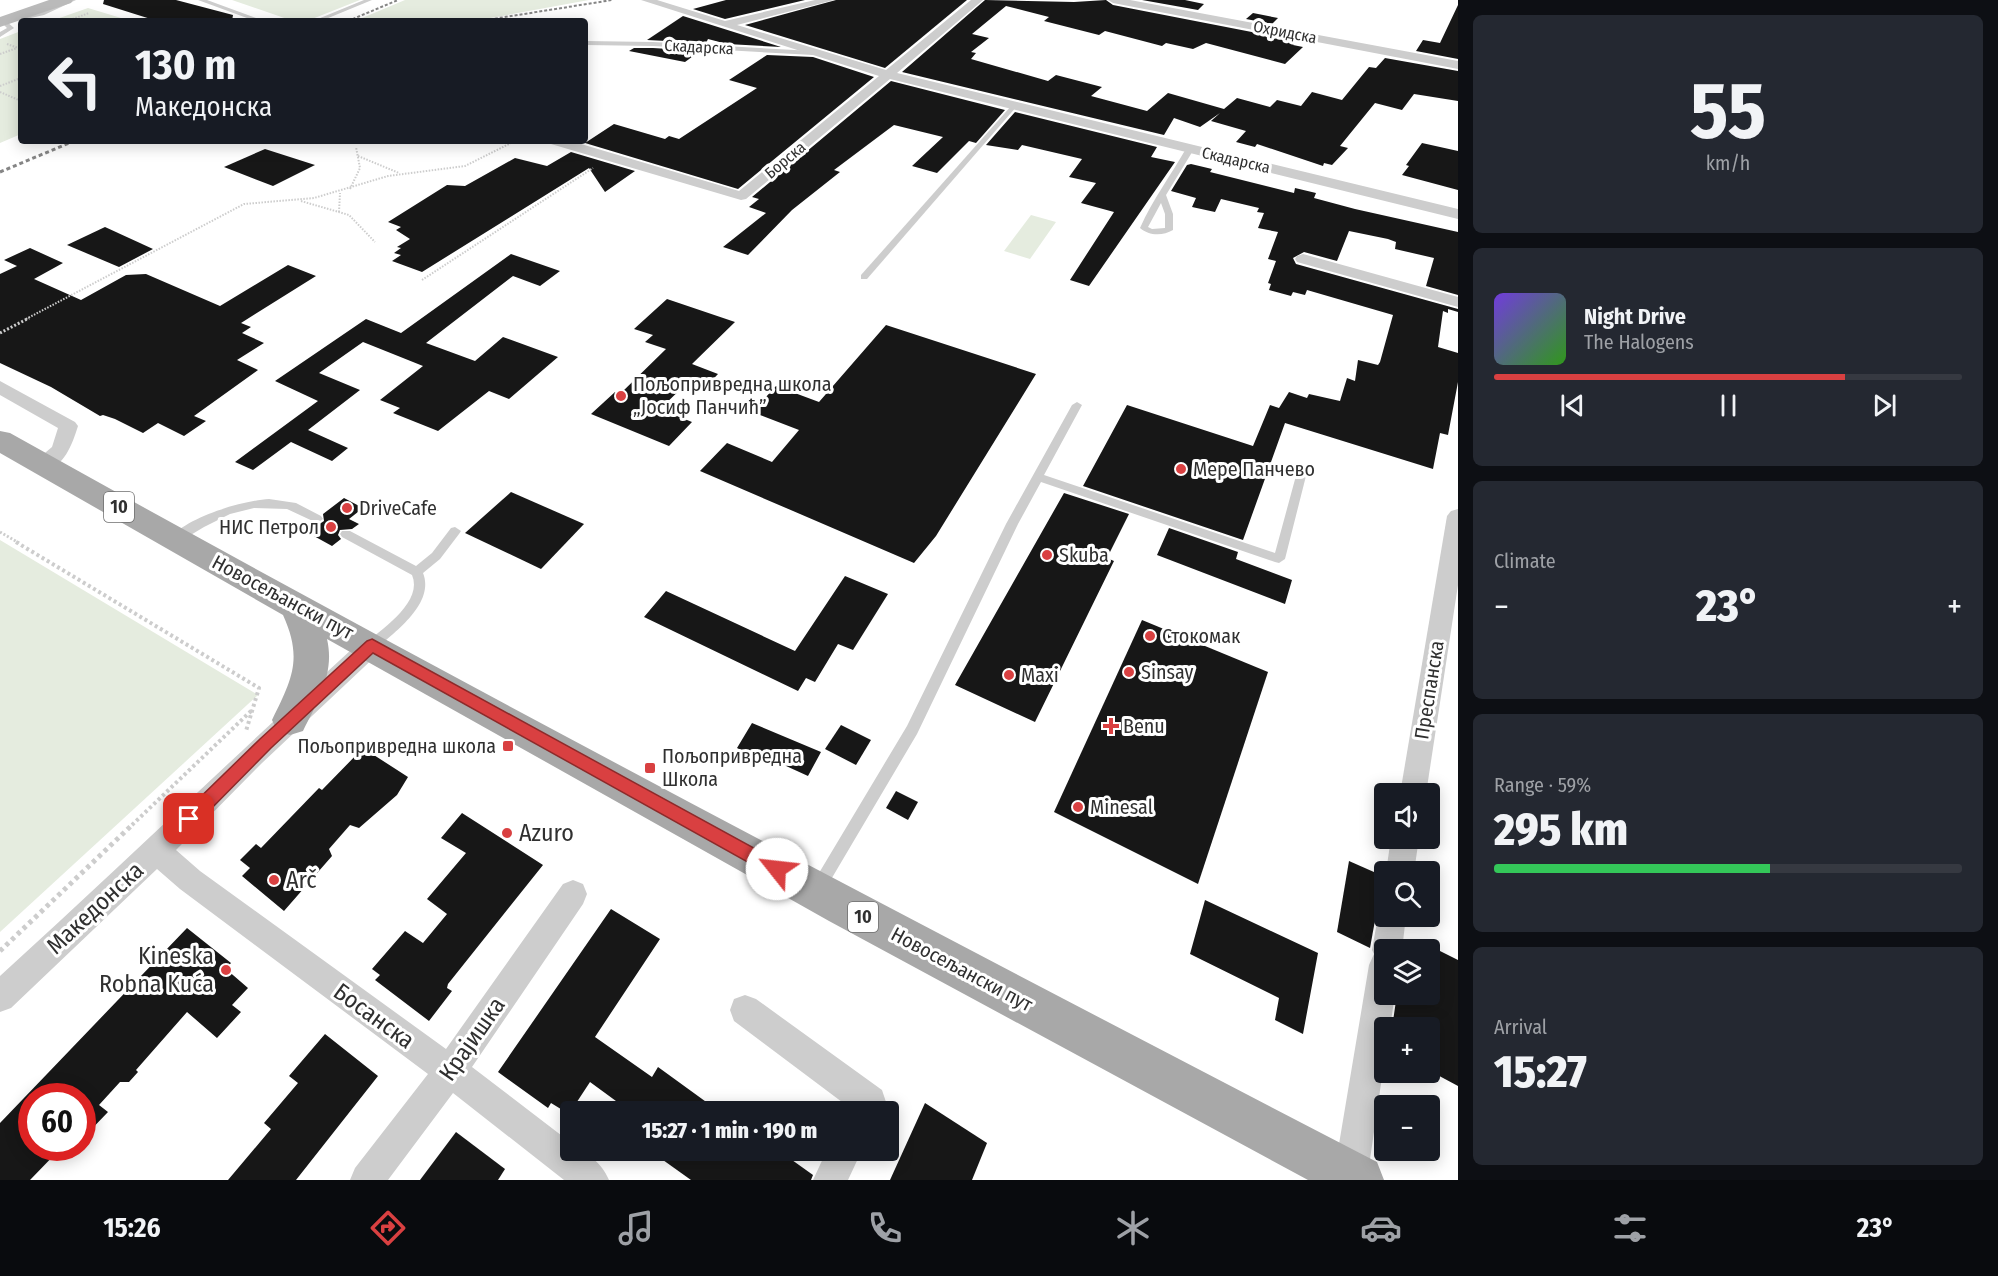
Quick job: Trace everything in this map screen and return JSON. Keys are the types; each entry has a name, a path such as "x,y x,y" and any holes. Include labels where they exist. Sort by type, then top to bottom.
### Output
{"main road":[{"path":"3,21 46,0"},
{"path":"3,21 65,0"},
{"name":"Новосељански пут","path":"0,440 175,539 817,891 1353,1178"},
{"path":"291,720 307,687 314,657 311,640 295,603"}],"street":[{"name":"Скадарска","path":"646,0 888,75 1458,214"},
{"path":"726,24 829,0"},
{"name":"Борска","path":"566,144 741,196 978,0"},
{"name":"Охридска","path":"1113,0 1458,65"},
{"path":"1303,259 1458,302"},
{"path":"0,387 68,426 61,450 43,463"},
{"name":"Преспанска","path":"1415,783 1458,516"},
{"name":"Македонска","path":"0,997 157,851 253,755 372,645"},
{"name":"Босанска","path":"157,851 190,880 450,1071 592,1180"},
{"name":"Крајишка","path":"367,1180 450,1071 573,894"},
{"path":"1353,1178 1378,1005"},
{"path":"745,1010 869,1101"},
{"path":"830,1180 840,1161"}],"lane":[{"path":"20,18 42,14 73,0"},
{"path":"201,0 252,18"},
{"path":"324,18 369,0"},
{"path":"3,21 18,18"},
{"name":"Скадарска","path":"588,44 660,44 813,53"},
{"path":"864,277 1014,106"},
{"path":"1161,193 1171,223 1169,230 1151,232 1144,228 1161,193 1181,167 1190,149"},
{"path":"817,891 912,730 1012,524 1077,405"},
{"path":"1038,477 1279,559 1302,472"},
{"path":"175,539 208,519 247,506 282,503 317,519"},
{"path":"417,572 436,556 455,531"},
{"path":"346,534 417,572 422,578 422,590 394,625 372,645"}],"path":[{"path":"75,18 89,13"},
{"path":"4,42 18,49"},
{"path":"0,54 18,49"},
{"path":"0,86 18,79"},
{"path":"0,92 18,100"},
{"path":"0,333 244,204 297,200 340,192 388,176 469,165 509,144"},
{"path":"350,189 361,170 361,159 356,147"},
{"path":"358,156 392,171 405,174"},
{"path":"422,280 608,157"},
{"path":"339,212 340,192"},
{"path":"297,200 339,212 360,225 367,237 375,242"},
{"path":"0,532 259,688 241,749 253,755"},
{"path":"0,951 253,709"}],"shaded area":[{"path":"232,0 360,0 315,18 284,18"},
{"path":"405,0 589,0 490,18 362,18"},
{"path":"88,8 121,18 60,18"},
{"path":"18,32 18,135 0,143 0,39"},
{"path":"1031,215 1056,222 1030,259 1004,251"},
{"path":"0,540 258,695 0,932"}],"building":[{"path":"104,0 176,0 233,15 232,18 147,18 103,4"},
{"path":"726,0 805,0 725,19 693,9"},
{"path":"836,0 967,0 885,68 745,25"},
{"path":"985,0 1074,2 1106,0 1113,5 1262,34 1295,42 1293,45 1303,47 1285,64 1206,43 1193,49 1166,43 1162,46 1105,31 1099,35 1044,21 1049,17 1006,6 972,34 989,38 971,52 976,53 971,59 1048,81 1056,75 1102,87 1091,96 1147,111 1168,93 1224,109 1237,98 1270,107 1277,100 1301,106 1312,92 1342,100 1369,67 1376,68 1385,58 1458,71 1458,101 1414,94 1402,110 1375,103 1340,146 1348,148 1332,165 1324,163 1323,166 1257,144 1255,147 1236,142 1246,131 1211,121 1220,113 1200,127 1174,118 1164,135 902,72"},
{"path":"1142,0 1185,0 1204,4 1198,10"},
{"path":"1458,5 1458,59 1416,51 1423,40 1440,43"},
{"path":"1253,13 1278,18 1272,24 1246,19"},
{"path":"683,16 781,47 727,44 708,39 706,43 647,40"},
{"path":"634,48 700,51 685,62 629,51"},
{"path":"767,55 813,57 874,77 738,189 588,144 588,141 614,124 665,139 669,136 679,139 757,88 729,80"},
{"path":"891,81 1005,110 976,143 969,141 937,173 912,166 943,137 894,125 834,170 840,172 792,210 748,255 723,247 766,213 749,207 759,199 752,197"},
{"path":"1015,112 1157,147 1151,157 1175,162 1089,286 1070,280 1114,212 1081,203 1096,183 1069,177 1082,159 1022,145 1018,150 986,145"},
{"path":"1422,143 1458,151 1458,190 1402,175 1409,166 1406,165"},
{"path":"265,149 315,165 273,186 224,167"},
{"path":"571,152 635,171 605,192 589,168 422,272 392,261 401,255 394,253 401,248 397,247 410,239 396,230 401,227 388,222 447,185 465,186 515,158 547,166"},
{"path":"1187,165 1212,169 1210,172 1294,193 1295,188 1316,193 1314,198 1355,209 1458,232 1458,295 1426,286 1434,258 1395,249 1396,242 1388,239 1349,231 1337,261 1304,252 1293,258 1296,264 1458,309 1458,312 1448,309 1448,313 1443,311 1438,347 1458,353 1458,382 1448,435 1440,433 1433,469 1285,423 1243,540 1083,486 1127,405 1253,446 1270,405 1279,408 1289,392 1307,398 1309,394 1340,401 1347,378 1355,381 1358,360 1378,365 1380,362 1393,315 1307,290 1305,295 1293,292 1291,296 1269,290 1271,284 1268,283 1276,261 1268,259 1278,232 1258,228 1264,213 1257,212 1259,208 1221,199 1215,212 1192,207 1196,198 1171,191"},
{"path":"105,227 153,249 119,267 67,245"},
{"path":"30,248 63,263 34,279 81,300 126,275 146,274 220,306 288,265 316,276 241,323 251,327 242,333 264,343 237,360 258,370 194,416 206,421 184,436 158,423 143,433 115,419 100,416 51,387 0,363 0,274 17,266 4,260"},
{"path":"511,254 560,271 540,286 513,276 426,343 475,361 503,337 558,357 509,399 489,391 438,431 393,413 400,408 380,400 423,366 363,342 319,373 360,390 308,430 348,448 332,461 291,442 253,470 235,462 318,401 275,381 366,319 401,333"},
{"path":"667,299 735,322 692,364 718,374 703,390 686,384 660,409 692,422 669,446 591,414 615,392 620,394 666,349 645,342 653,335 634,329"},
{"path":"886,325 1036,374 936,536 914,563 700,471 727,443 772,462 799,430 752,412 776,386 819,402"},
{"path":"511,492 584,524 541,569 465,533"},
{"path":"1064,493 1129,514 1107,558 1114,561 1035,722 955,685"},
{"name":"НИС Петрол","path":"344,498 363,508 349,519 359,524 352,529 340,530 338,535 341,539 332,546 303,530 312,523 318,525 324,521 323,514"},
{"path":"1169,528 1238,552 1236,559 1292,580 1285,604 1157,555"},
{"path":"845,576 888,594 853,650 838,644 815,682 806,678 798,691 644,617 666,591 795,651"},
{"path":"1142,620 1268,672 1198,884 1054,812"},
{"path":"752,723 821,752 808,776 762,755 759,759 737,748"},
{"path":"841,725 871,740 856,765 825,749"},
{"path":"363,748 408,777 397,795 359,828 350,825 329,849 332,856 284,911 242,876 250,868 240,860 256,844 261,848 319,788 322,790"},
{"path":"896,791 918,802 908,820 886,808"},
{"path":"462,813 543,865 448,984 447,988 452,991 429,1021 375,980 380,975 372,969 405,931 423,943 447,914 427,899 466,853 441,838"},
{"path":"1349,861 1374,872 1374,926 1370,948 1337,932"},
{"path":"1205,900 1318,953 1303,1034 1275,1020 1279,998 1190,954"},
{"path":"611,909 660,939 595,1037 652,1077 658,1067 705,1101 616,1101 590,1082 578,1101 560,1101 560,1108 551,1103 548,1108 498,1072"},
{"path":"187,928 231,963 226,969 248,988 232,1005 241,1012 217,1038 187,1012 136,1070 138,1072 129,1082 120,1082 99,1105 108,1112 96,1124 96,1083 38,1083"},
{"path":"1440,951 1458,960 1458,1086 1440,1076 1440,1017 1394,1017 1395,1005 1440,1005"},
{"path":"325,1034 378,1076 296,1180 228,1180 271,1129 264,1123 298,1083 289,1076"},
{"path":"925,1103 987,1143 972,1180 890,1180"},
{"path":"18,1104 18,1161 48,1161 30,1180 0,1180 0,1123"},
{"path":"456,1132 505,1169 498,1180 420,1180"},
{"path":"664,1161 793,1161 813,1175 811,1180 691,1180"}],"railway":[{"path":"355,18 398,0"},
{"path":"499,18 612,0"},
{"path":"0,172 67,144"}],"place":[{"name":"Пољопривредна школа „Јосиф Панчић”","path":"621,396"},
{"name":"Мере Панчево","path":"1181,469"},
{"name":"DriveCafe","path":"347,508"},
{"name":"НИС Петрол","path":"331,527"},
{"name":"Skuba","path":"1047,555"},
{"name":"Стокомак","path":"1150,636"},
{"name":"Sinsay","path":"1129,672"},
{"name":"Maxi","path":"1009,675"},
{"name":"Benu","path":"1111,726"},
{"name":"Пољопривредна школа","path":"508,746"},
{"name":"Пољопривредна Школа","path":"650,768"},
{"name":"Minesal","path":"1078,807"},
{"name":"Azuro","path":"507,833"},
{"name":"Arč","path":"274,880"},
{"name":"Kineska Robna Kuća","path":"226,970"}],"route":[{"path":"189,819 266,743 372,645 777,869"}]}
